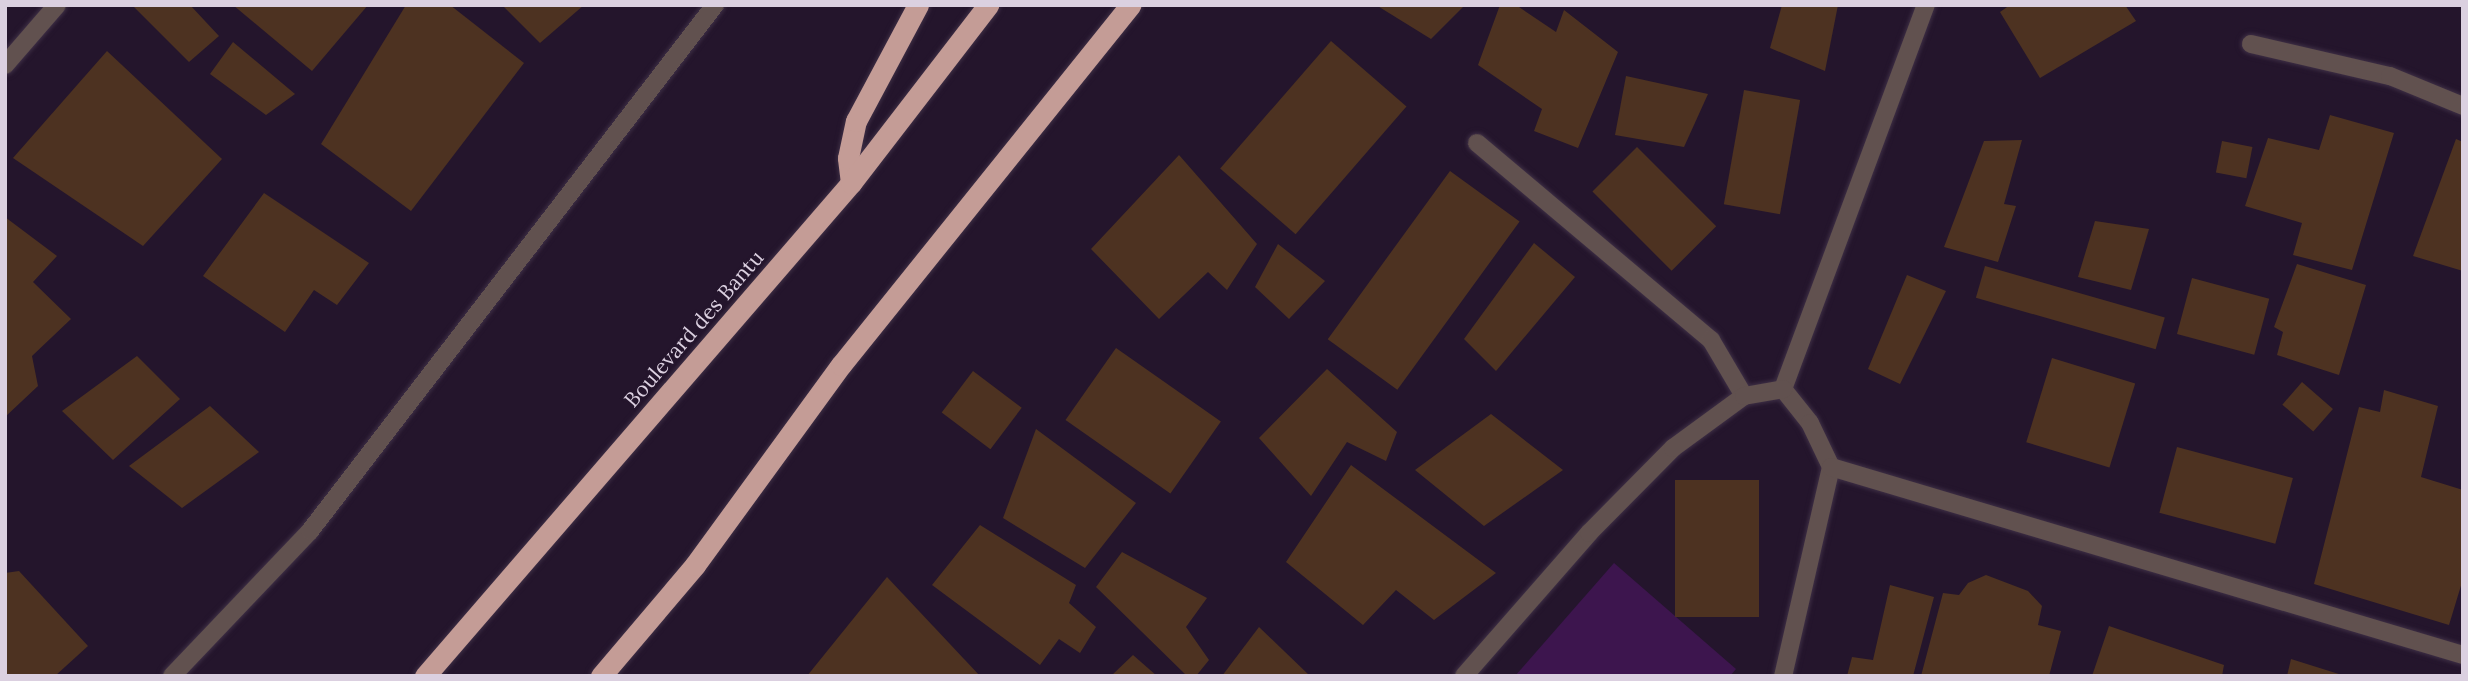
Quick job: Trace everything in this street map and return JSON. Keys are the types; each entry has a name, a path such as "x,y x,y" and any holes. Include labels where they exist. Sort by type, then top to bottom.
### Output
{"highway":[{"path":"851,183 848,158 856,121 918,5"},
{"name":"Boulevard des Bantu","path":"425,676 851,183 988,5"},
{"path":"601,676 695,565 841,365 1130,5"}],"street":[{"path":"5,65 57,5"},
{"path":"172,676 310,531 715,5"},
{"path":"1783,389 1926,5"},
{"path":"2251,44 2390,76 2463,106"},
{"path":"1477,143 1711,340 1744,396"},
{"path":"1464,676 1589,533 1673,448 1744,396 1783,389"},
{"path":"1783,389 1810,423 1831,467 1783,676"},
{"path":"1831,467 2463,655"}],"shaded area":[{"path":"1614,563 1736,669 1730,676 1515,676"}],"building":[{"path":"132,5 190,5 219,36 189,62"},
{"path":"233,5 368,5 312,71"},
{"path":"406,5 450,5 524,63 411,211 321,144"},
{"path":"502,5 584,5 540,43"},
{"path":"1376,5 1465,5 1431,39"},
{"path":"1500,5 1516,5 1556,32 1564,10 1618,52 1578,148 1534,131 1542,109 1478,65"},
{"path":"1782,5 1838,5 1825,71 1770,48"},
{"path":"2010,5 2125,5 2136,21 2040,78 2000,12"},
{"path":"1331,41 1406,107 1296,234 1220,169"},
{"path":"233,42 295,94 266,115 210,74"},
{"path":"107,51 222,159 143,246 13,158"},
{"path":"1626,76 1708,94 1684,147 1615,135"},
{"path":"1744,90 1800,100 1780,214 1724,204"},
{"path":"2330,115 2394,133 2352,270 2293,255 2302,223 2245,206 2268,138 2319,150"},
{"path":"2456,139 2463,142 2463,271 2413,256"},
{"path":"2022,140 2004,204 2016,206 1998,262 1944,247 1984,141"},
{"path":"2222,141 2252,147 2246,178 2216,172"},
{"path":"1637,147 1716,226 1672,271 1592,192"},
{"path":"1179,155 1257,244 1227,290 1208,272 1159,319 1091,249"},
{"path":"1450,171 1520,222 1397,390 1328,339"},
{"path":"264,193 369,263 337,305 314,290 285,332 203,276"},
{"path":"5,217 57,256 33,282 71,319 32,356 38,386 5,417"},
{"path":"2095,221 2149,229 2131,290 2078,277"},
{"path":"1534,243 1575,277 1496,371 1464,339"},
{"path":"1278,244 1325,281 1289,319 1255,287"},
{"path":"2297,264 2366,285 2339,375 2277,355 2283,332 2274,327"},
{"path":"1985,266 2165,318 2156,349 1976,298"},
{"path":"1907,275 1946,291 1900,384 1868,369"},
{"path":"2192,278 2269,299 2254,355 2177,334"},
{"path":"1116,348 1221,421 1170,494 1066,420"},
{"path":"137,356 180,399 113,460 62,411"},
{"path":"2052,358 2135,383 2109,468 2026,442"},
{"path":"1327,369 1397,432 1386,461 1347,442 1311,496 1259,438"},
{"path":"973,371 1022,408 990,449 942,413"},
{"path":"2302,382 2333,409 2313,432 2282,405"},
{"path":"2384,390 2438,406 2421,477 2463,490 2463,579 2449,625 2314,584 2359,407 2380,412"},
{"path":"210,406 259,452 182,508 129,466"},
{"path":"1491,414 1563,470 1484,526 1415,470"},
{"path":"1036,429 1136,503 1085,568 1003,518"},
{"path":"2177,447 2293,478 2275,544 2159,513"},
{"path":"1351,465 1496,573 1434,620 1396,590 1363,625 1286,562"},
{"path":"1675,480 1759,480 1759,617 1675,617"},
{"path":"980,525 1076,585 1069,603 1096,627 1080,653 1059,639 1040,665 932,585"},
{"path":"1122,552 1207,598 1186,627 1209,660 1196,676 1187,676 1096,587"},
{"path":"19,571 88,646 55,676 5,676 5,573"},
{"path":"1986,575 2028,591 2042,606 2038,625 2061,631 2049,676 1921,676 1943,593 1959,595 1968,583"},
{"path":"887,577 980,676 807,676"},
{"path":"1890,585 1934,597 1913,676 1847,676 1852,657 1873,660"},
{"path":"2109,626 2224,665 2222,676 2092,676"},
{"path":"1259,627 1310,676 1222,676"},
{"path":"1133,655 1157,676 1111,676"},
{"path":"2291,659 2342,675 2342,676 2287,676"}]}
